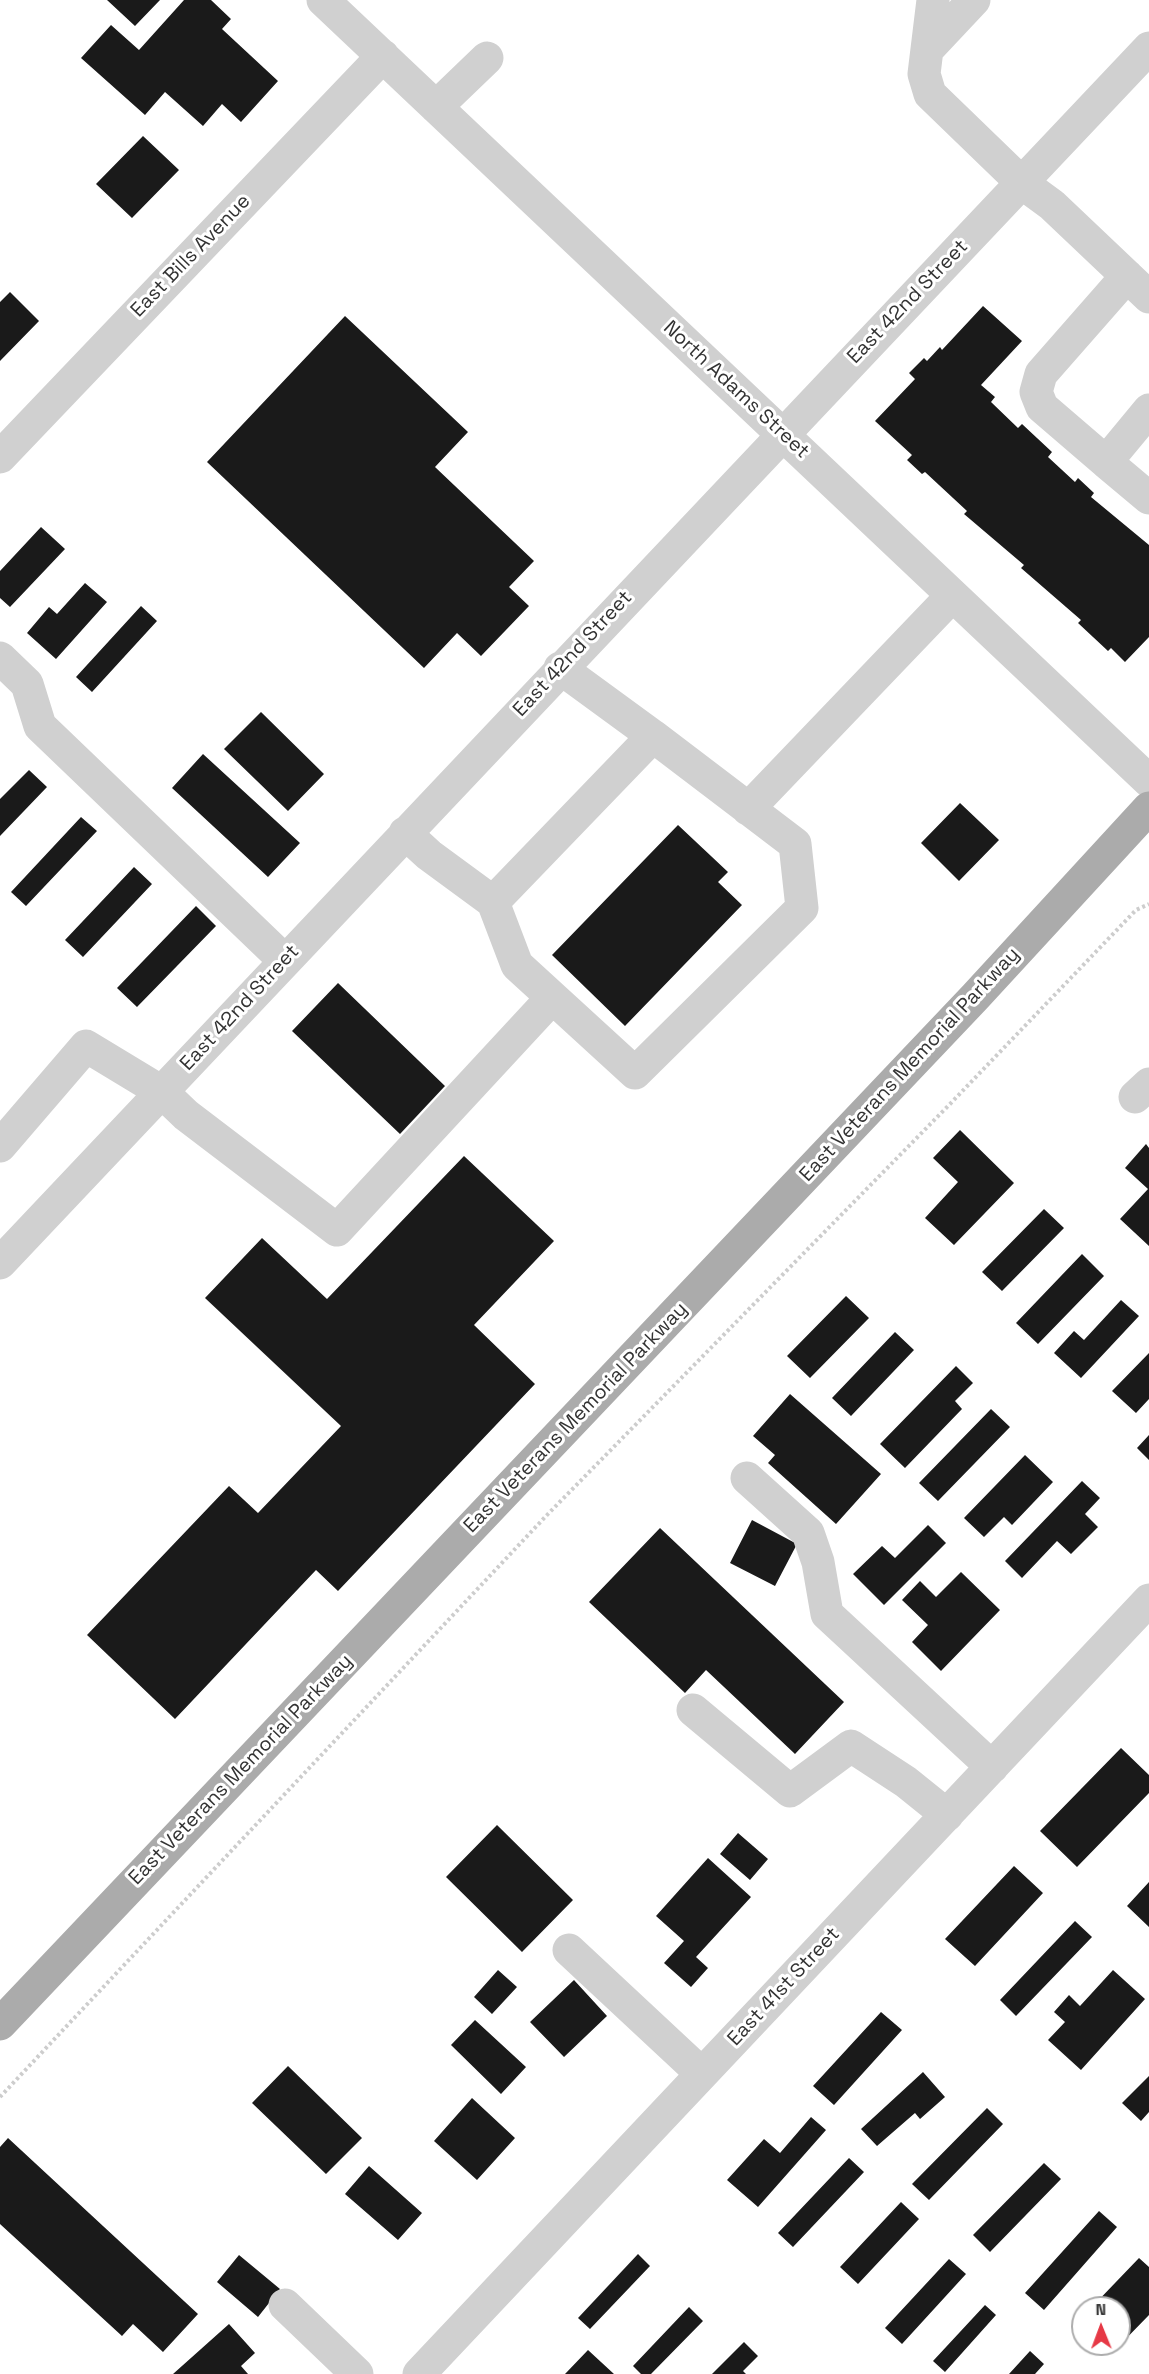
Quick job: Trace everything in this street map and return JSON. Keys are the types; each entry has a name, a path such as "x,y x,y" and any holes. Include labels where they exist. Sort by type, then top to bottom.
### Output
{"main road":[{"name":"East Veterans Memorial Parkway","path":"0,2024 975,997 1149,808"}],"street":[{"name":"North Adams Street","path":"323,0 1149,781"},
{"path":"933,0 924,74 930,94 1022,183 1052,205 1138,287 1041,374 1036,392 1042,407 1149,498"},
{"path":"927,50 974,0"},
{"name":"East 42nd Street","path":"0,1263 782,433 1149,48"},
{"name":"East Bills Avenue","path":"0,457 382,56"},
{"path":"436,107 487,58"},
{"path":"1106,462 1149,410"},
{"path":"748,809 952,596"},
{"path":"0,658 27,684 40,726 285,961"},
{"path":"405,833 429,855 493,902 517,965 635,1073 802,908 795,844 560,668"},
{"path":"493,902 653,736"},
{"path":"0,1146 86,1046 162,1092 186,1114 337,1230 552,998"},
{"path":"747,1478 808,1533 818,1562 827,1614 992,1767"},
{"name":"East 41st Street","path":"420,2374 1149,1600"},
{"path":"693,1710 790,1791 851,1746 906,1782 947,1815"},
{"path":"569,1950 702,2074"},
{"path":"285,2305 357,2374"}],"path":[{"path":"0,2097 547,1515 950,1104 1136,910 1149,904"}],"building":[{"path":"107,0 160,0 135,26"},
{"path":"184,0 211,0 231,19 222,29 278,81 241,122 222,104 203,126 165,92 145,115 81,58 111,25 139,50"},
{"path":"143,136 179,170 132,218 96,184"},
{"path":"10,292 39,321 0,361 0,302"},
{"path":"983,306 1022,341 981,385 995,397 991,402 1018,428 1022,424 1052,452 1048,457 1075,482 1078,478 1094,493 1091,497 1149,545 1149,637 1125,662 1111,648 1108,651 1078,623 1081,620 1021,568 1024,565 964,514 967,511 925,472 922,474 907,460 912,455 875,421 915,379 909,373 924,358 927,361 940,347 942,350"},
{"path":"345,316 468,432 435,467 534,561 509,587 529,606 481,656 457,633 424,668 207,462"},
{"path":"41,527 65,549 10,607 0,598 0,571"},
{"path":"85,583 107,602 56,659 27,633 49,607 57,614"},
{"path":"141,606 157,621 92,692 76,677"},
{"path":"261,712 324,774 288,811 224,749"},
{"path":"203,754 300,843 268,877 172,788"},
{"path":"29,770 47,787 0,836 0,799"},
{"path":"960,803 999,840 959,881 921,843"},
{"path":"81,817 97,831 26,906 11,892"},
{"path":"678,825 728,872 718,882 742,905 625,1026 552,955"},
{"path":"134,867 152,884 83,957 65,940"},
{"path":"196,906 216,926 137,1007 117,988"},
{"path":"338,983 445,1086 400,1134 292,1031"},
{"path":"960,1130 1014,1183 954,1245 925,1218 958,1182 933,1158"},
{"path":"1146,1144 1149,1148 1149,1246 1120,1219 1148,1189 1125,1168"},
{"path":"464,1156 554,1241 474,1325 535,1384 338,1591 316,1570 175,1719 87,1635 229,1486 258,1513 341,1426 205,1298 262,1238 327,1299"},
{"path":"1044,1209 1064,1228 1002,1291 982,1272"},
{"path":"1082,1254 1104,1276 1038,1344 1016,1323"},
{"path":"846,1296 869,1318 810,1378 787,1356"},
{"path":"1121,1300 1139,1316 1081,1378 1054,1353 1074,1331 1084,1340"},
{"path":"895,1332 914,1350 851,1416 832,1398"},
{"path":"1149,1353 1149,1399 1136,1413 1112,1391"},
{"path":"956,1366 973,1383 955,1401 962,1409 905,1468 880,1444"},
{"path":"790,1394 881,1474 836,1524 768,1463 775,1455 753,1436"},
{"path":"991,1409 1010,1427 938,1501 919,1483"},
{"path":"1149,1435 1149,1460 1137,1448"},
{"path":"1025,1455 1053,1482 1012,1525 1004,1517 984,1537 964,1518"},
{"path":"1082,1481 1100,1498 1085,1514 1098,1527 1071,1554 1057,1541 1022,1578 1005,1561"},
{"path":"752,1520 797,1544 775,1586 730,1563"},
{"path":"928,1525 946,1543 884,1605 853,1574 882,1546 895,1558"},
{"path":"660,1528 844,1702 795,1754 706,1670 685,1693 589,1602"},
{"path":"961,1572 1000,1610 941,1671 912,1642 928,1625 902,1600 920,1581 936,1597"},
{"path":"1121,1748 1149,1775 1149,1793 1077,1867 1040,1831"},
{"path":"497,1825 573,1900 522,1952 446,1877"},
{"path":"738,1833 768,1859 750,1880 720,1854"},
{"path":"708,1858 751,1897 696,1957 708,1968 691,1987 664,1963 684,1941 656,1916"},
{"path":"1014,1866 1043,1893 975,1966 945,1939"},
{"path":"1149,1882 1149,1927 1127,1906"},
{"path":"1075,1921 1092,1937 1016,2016 1000,2000"},
{"path":"498,1970 517,1987 492,2014 474,1997"},
{"path":"1113,1970 1145,1999 1081,2070 1048,2040 1065,2022 1054,2012 1069,1995 1080,2006"},
{"path":"574,1980 607,2016 564,2057 530,2022"},
{"path":"881,2012 902,2030 834,2105 813,2086"},
{"path":"475,2020 526,2067 501,2094 451,2045"},
{"path":"288,2066 362,2138 326,2174 252,2103"},
{"path":"923,2072 945,2097 920,2119 915,2113 877,2146 861,2129"},
{"path":"1149,2076 1149,2112 1141,2121 1122,2103"},
{"path":"472,2098 515,2138 477,2180 434,2141"},
{"path":"987,2108 1003,2124 929,2200 912,2184"},
{"path":"811,2117 826,2130 758,2207 727,2180 764,2139 780,2153"},
{"path":"8,2138 198,2314 163,2352 133,2324 122,2336 0,2224 0,2147"},
{"path":"849,2158 864,2172 793,2247 778,2233"},
{"path":"1044,2163 1061,2179 990,2252 973,2235"},
{"path":"369,2166 422,2213 398,2240 345,2194"},
{"path":"901,2202 919,2219 858,2284 840,2267"},
{"path":"1099,2211 1117,2227 1044,2310 1025,2293"},
{"path":"638,2254 650,2266 590,2329 578,2318"},
{"path":"239,2255 280,2289 258,2317 217,2282"},
{"path":"1139,2258 1149,2267 1149,2315 1131,2333 1131,2296 1103,2296"},
{"path":"949,2259 966,2274 902,2344 885,2328"},
{"path":"985,2305 996,2315 945,2372 933,2361"},
{"path":"689,2307 703,2321 651,2374 641,2374 633,2366"},
{"path":"229,2324 255,2353 241,2366 248,2374 173,2374"},
{"path":"744,2342 758,2356 743,2371 746,2374 712,2374"},
{"path":"588,2350 614,2374 565,2374"},
{"path":"1030,2351 1044,2364 1035,2374 1009,2374"}]}
